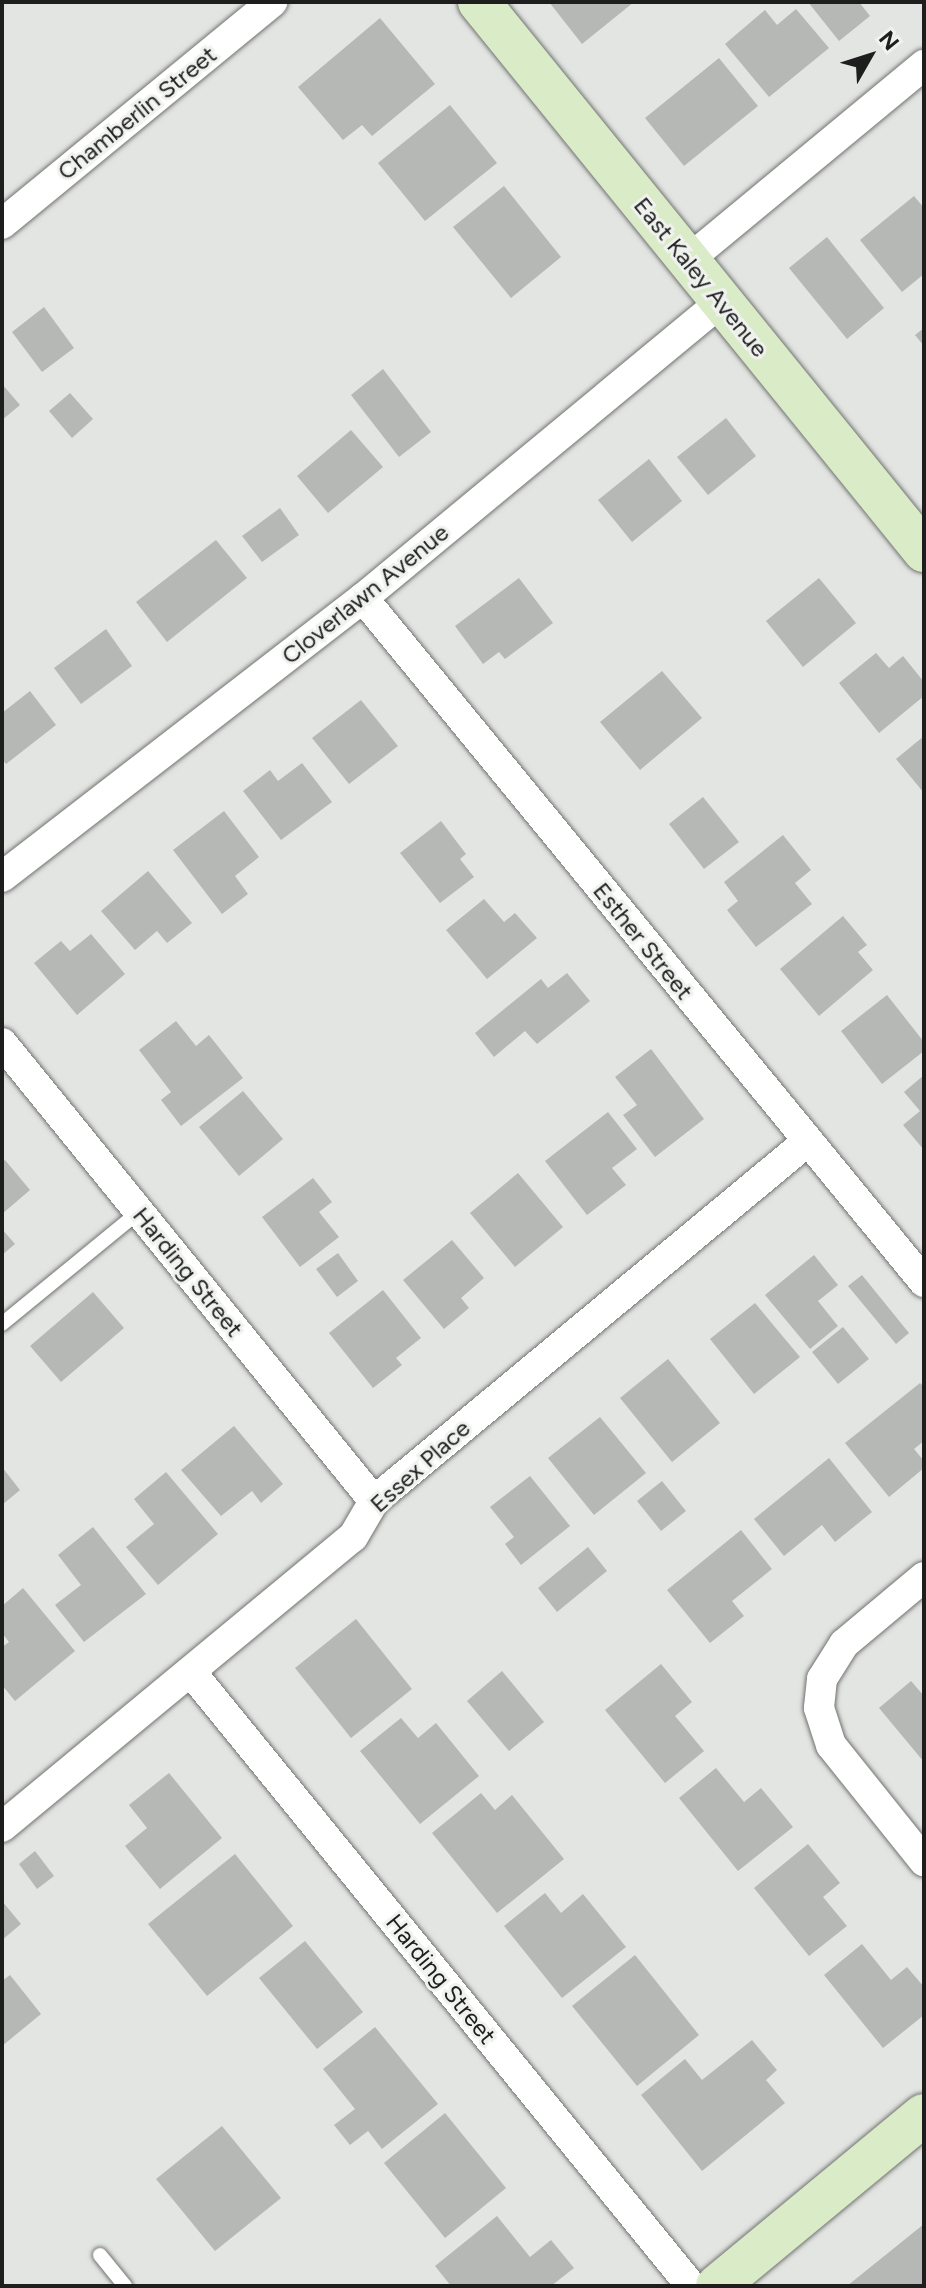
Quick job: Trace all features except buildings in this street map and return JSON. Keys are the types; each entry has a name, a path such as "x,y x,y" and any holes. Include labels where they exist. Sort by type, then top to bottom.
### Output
{"street":[{"name":"Chamberlin Street","path":"2,224 272,2"},
{"name":"East Kaley Avenue","path":"479,2 924,551"},
{"path":"687,261 924,65"},
{"name":"Cloverlawn Avenue","path":"2,877 363,598 721,302"},
{"name":"Esther Street","path":"363,598 924,1282"},
{"name":"Harding Street","path":"2,1043 374,1501"},
{"name":"Essex Place","path":"2,1827 353,1537 374,1501 808,1141"},
{"path":"924,1577 844,1644 822,1679 819,1708 831,1745 924,1861"},
{"name":"Harding Street","path":"191,1672 691,2286"},
{"path":"717,2286 924,2115"}],"lane":[{"path":"2,1324 139,1212"},
{"path":"100,2255 125,2286"}]}
